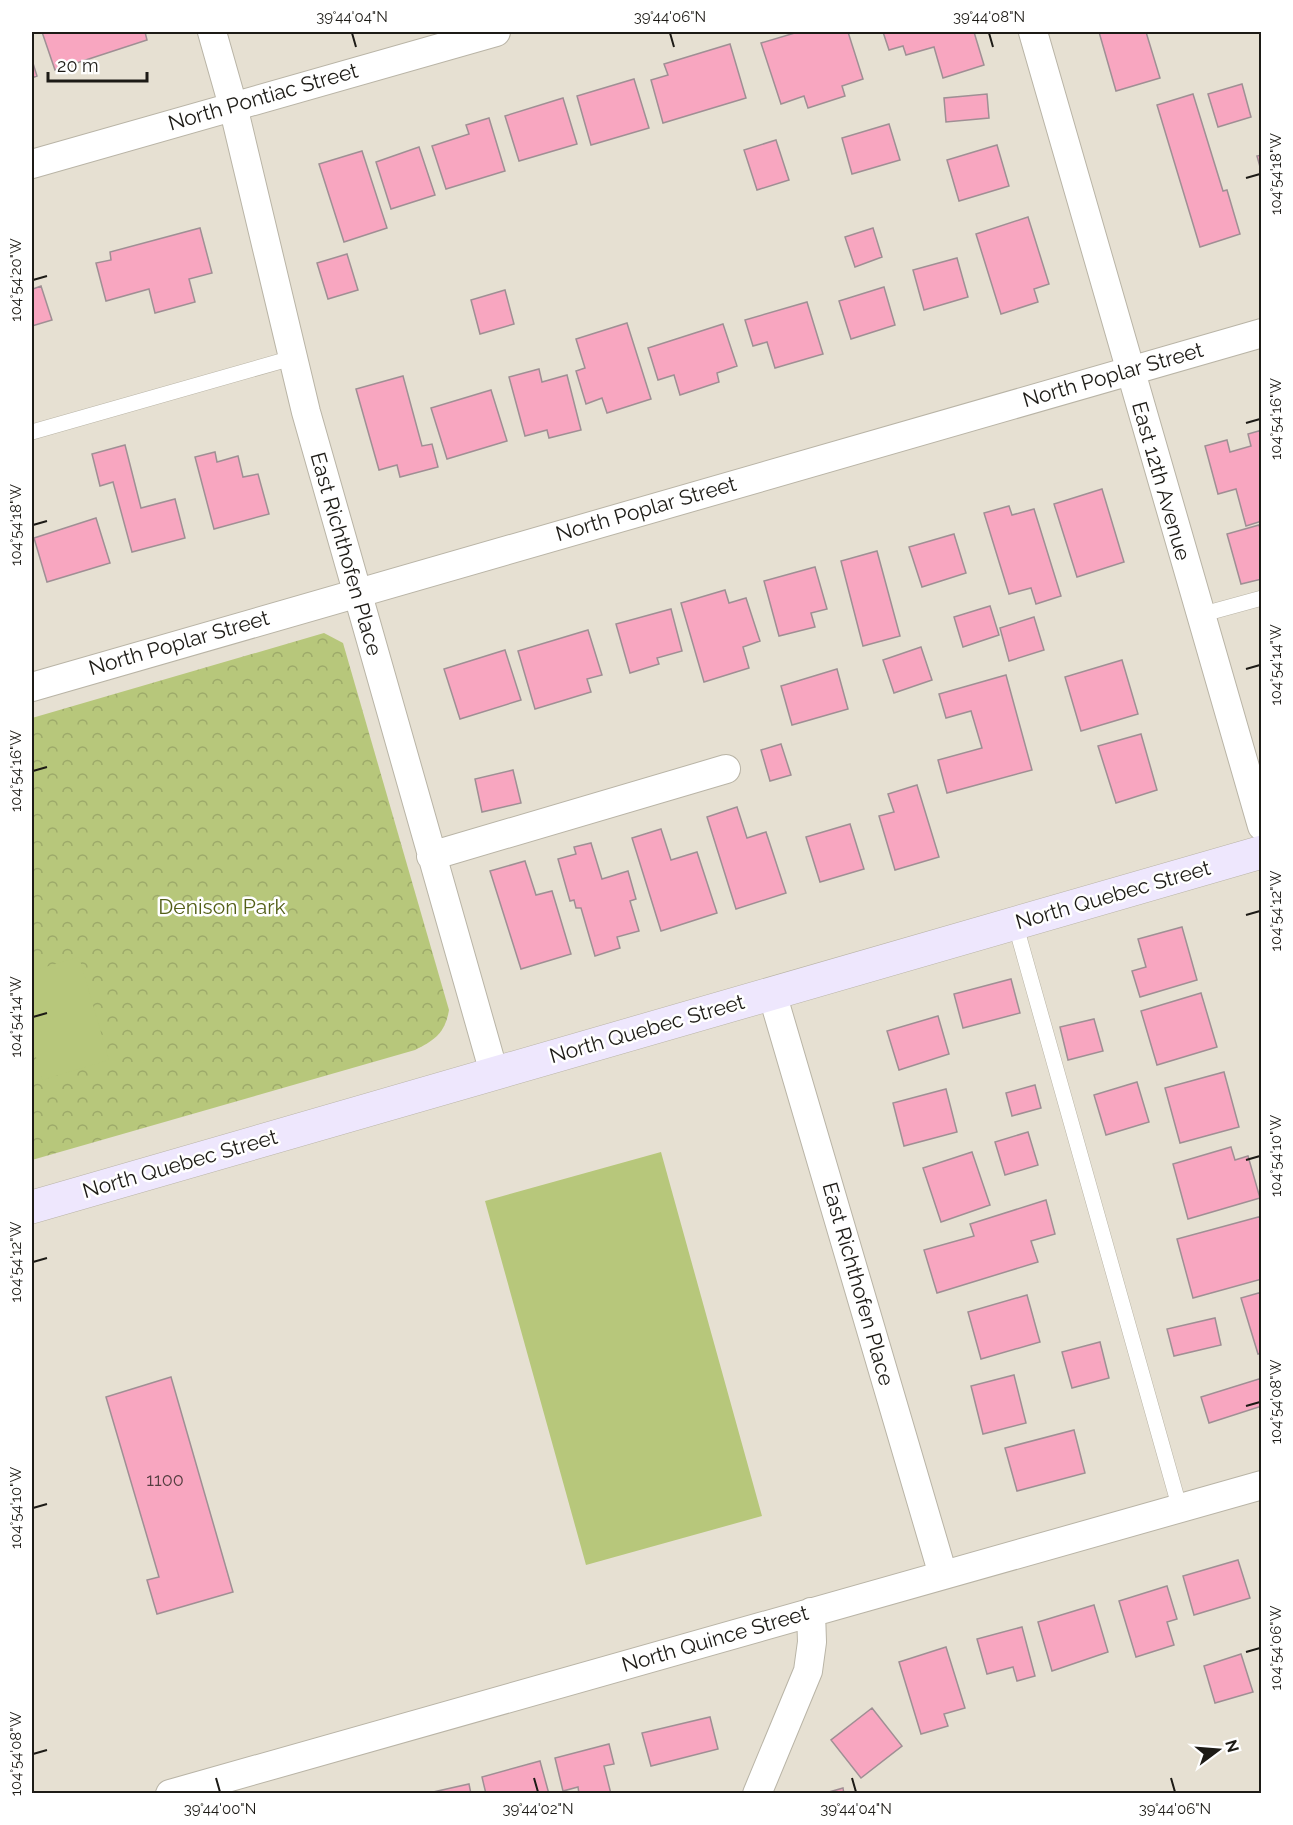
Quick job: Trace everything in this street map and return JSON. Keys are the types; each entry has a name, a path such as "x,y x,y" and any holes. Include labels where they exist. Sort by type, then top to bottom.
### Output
{"main road":[{"name":"North Quebec Street","path":"32,1207 1262,852"}],"street":[{"name":"East Richthofen Place","path":"212,32 233,106 292,358 494,1073"},
{"name":"North Pontiac Street","path":"32,164 496,32"},
{"name":"East 12th Avenue","path":"1033,32 1262,826"},
{"name":"North Poplar Street","path":"32,687 357,591 1262,333"},
{"path":"431,856 726,769"},
{"name":"East Richthofen Place","path":"772,993 943,1575"},
{"name":"North Quince Street","path":"170,1794 1262,1485"},
{"path":"757,1794 808,1671 812,1642 811,1612"}],"lane":[{"path":"32,432 292,358"},
{"path":"1200,615 1262,598"},
{"path":"1015,923 1180,1509"}],"green space":[{"name":"Denison Park","path":"324,633 343,643 449,1010 445,1025 438,1035 415,1050 32,1160 32,718"},
{"path":"79,957 109,1060 42,1080 32,1042 32,971"},
{"path":"661,1152 762,1516 586,1565 485,1201"}],"building":[{"path":"42,32 145,32 147,40 55,70"},
{"path":"798,32 848,32 863,79 842,86 845,96 808,108 804,96 781,104 761,43"},
{"path":"883,32 974,32 984,65 943,78 934,47 906,55 903,46 889,50"},
{"path":"1099,32 1146,32 1160,78 1116,91"},
{"path":"730,44 746,98 663,123 651,80 668,75 664,64"},
{"path":"32,60 37,76 32,78"},
{"path":"634,79 649,128 591,145 577,96"},
{"path":"1242,84 1251,117 1218,127 1208,94"},
{"path":"987,94 989,118 946,122 944,98"},
{"path":"1193,94 1223,191 1227,190 1240,234 1200,247 1157,105"},
{"path":"563,98 577,144 519,161 505,116"},
{"path":"489,118 505,171 446,189 432,146 469,134 466,125"},
{"path":"889,124 900,160 852,174 842,138"},
{"path":"776,140 789,180 757,190 744,150"},
{"path":"997,145 1009,186 959,201 947,160"},
{"path":"419,147 435,195 391,209 376,162"},
{"path":"362,151 387,228 344,242 319,164"},
{"path":"1262,155 1262,174 1257,156"},
{"path":"1028,217 1049,284 1034,289 1038,302 1001,314 976,234"},
{"path":"200,228 212,273 189,279 195,302 155,313 149,289 106,301 96,263 111,260 110,252"},
{"path":"873,228 882,257 855,267 845,237"},
{"path":"347,254 358,290 328,299 317,263"},
{"path":"957,258 968,297 924,310 913,270"},
{"path":"32,283 33,289 41,286 52,320 32,326"},
{"path":"884,287 895,325 851,339 839,301"},
{"path":"505,290 514,324 480,334 471,300"},
{"path":"807,302 823,354 775,368 767,342 753,346 745,320"},
{"path":"627,323 651,399 607,413 602,398 586,404 576,371 585,368 576,339"},
{"path":"723,324 737,366 717,373 719,382 680,395 674,375 658,380 648,348"},
{"path":"539,369 542,382 567,375 581,430 549,438 547,430 525,436 509,377"},
{"path":"403,376 422,446 432,444 438,467 400,477 397,465 379,470 356,389"},
{"path":"491,390 507,441 447,459 431,408"},
{"path":"1262,430 1262,521 1246,526 1236,489 1218,494 1205,446 1227,440 1230,452 1251,446 1248,434"},
{"path":"125,445 141,508 175,499 185,538 132,552 113,482 100,486 92,454"},
{"path":"215,452 217,462 238,456 243,477 258,474 269,514 214,529 195,457"},
{"path":"1102,489 1124,562 1077,577 1054,504"},
{"path":"1009,506 1012,515 1034,509 1061,596 1036,604 1031,588 1009,594 984,513"},
{"path":"96,518 110,563 47,582 34,538"},
{"path":"1259,525 1262,536 1262,579 1241,584 1227,534"},
{"path":"954,534 966,573 922,587 909,547"},
{"path":"877,551 900,636 863,646 841,561"},
{"path":"815,567 827,609 811,613 815,627 779,636 764,581"},
{"path":"725,590 729,603 746,598 760,641 743,647 749,668 704,682 681,603"},
{"path":"990,606 999,635 963,647 954,617"},
{"path":"671,609 682,651 657,658 659,664 630,673 616,624"},
{"path":"1034,617 1044,650 1009,661 1000,628"},
{"path":"588,630 602,675 587,679 591,692 535,709 518,651"},
{"path":"921,647 932,680 894,693 883,660"},
{"path":"505,650 521,700 460,719 444,669"},
{"path":"1122,660 1138,714 1081,731 1065,677"},
{"path":"837,669 848,709 792,725 781,686"},
{"path":"1006,675 1032,770 947,793 938,760 982,748 971,711 946,718 939,694"},
{"path":"1141,734 1157,790 1116,803 1098,746"},
{"path":"781,744 791,775 770,781 761,750"},
{"path":"513,770 521,803 482,812 475,779"},
{"path":"917,785 939,857 895,870 879,816 894,812 888,794"},
{"path":"737,807 747,838 766,832 786,893 736,909 707,817"},
{"path":"850,824 864,869 820,882 806,837"},
{"path":"661,829 671,860 697,852 717,913 661,931 632,838"},
{"path":"591,843 602,879 628,871 636,899 630,901 639,931 617,937 620,948 595,956 581,908 576,908 574,900 570,901 558,859 576,854 574,847"},
{"path":"525,861 536,895 552,891 571,954 521,969 490,871"},
{"path":"1182,927 1197,980 1140,997 1132,971 1146,967 1138,939"},
{"path":"1011,979 1020,1013 963,1028 954,994"},
{"path":"1201,993 1217,1047 1157,1065 1141,1011"},
{"path":"938,1016 949,1054 899,1070 887,1031"},
{"path":"1094,1019 1103,1051 1068,1060 1060,1027"},
{"path":"1224,1072 1239,1127 1180,1143 1165,1088"},
{"path":"1137,1082 1149,1122 1106,1135 1094,1095"},
{"path":"1035,1085 1041,1108 1012,1116 1006,1093"},
{"path":"946,1089 957,1132 904,1146 893,1103"},
{"path":"1028,1132 1038,1165 1005,1175 995,1142"},
{"path":"1231,1147 1235,1160 1248,1156 1260,1198 1188,1219 1173,1164"},
{"path":"972,1152 990,1205 941,1222 923,1168"},
{"path":"1046,1200 1055,1234 1031,1241 1038,1262 937,1293 924,1250 974,1236 970,1224"},
{"path":"1262,1216 1262,1279 1193,1298 1177,1239"},
{"path":"1262,1292 1262,1353 1258,1354 1241,1298"},
{"path":"1027,1295 1040,1342 981,1359 968,1312"},
{"path":"1215,1318 1221,1345 1174,1356 1167,1329"},
{"path":"1100,1342 1109,1378 1072,1388 1062,1352"},
{"path":"1014,1375 1026,1423 983,1434 971,1386"},
{"path":"171,1377 233,1592 157,1614 147,1580 159,1577 106,1397"},
{"path":"1262,1378 1262,1406 1209,1423 1201,1397"},
{"path":"1074,1430 1085,1473 1017,1491 1005,1448"},
{"path":"1238,1560 1250,1598 1194,1615 1183,1576"},
{"path":"1167,1586 1177,1619 1167,1622 1174,1645 1136,1657 1119,1601"},
{"path":"1094,1605 1108,1652 1052,1671 1038,1622"},
{"path":"1022,1627 1035,1676 1017,1681 1013,1667 987,1674 977,1639"},
{"path":"946,1647 965,1708 944,1714 948,1726 921,1734 899,1662"},
{"path":"1241,1654 1253,1692 1215,1703 1204,1666"},
{"path":"872,1708 902,1746 861,1778 831,1740"},
{"path":"710,1717 718,1749 651,1766 642,1733"},
{"path":"609,1744 614,1764 604,1766 611,1794 579,1794 578,1787 563,1791 555,1758"},
{"path":"540,1761 549,1794 486,1794 482,1777"},
{"path":"469,1784 471,1794 434,1794 433,1792"},
{"path":"843,1788 844,1794 822,1794"}]}
